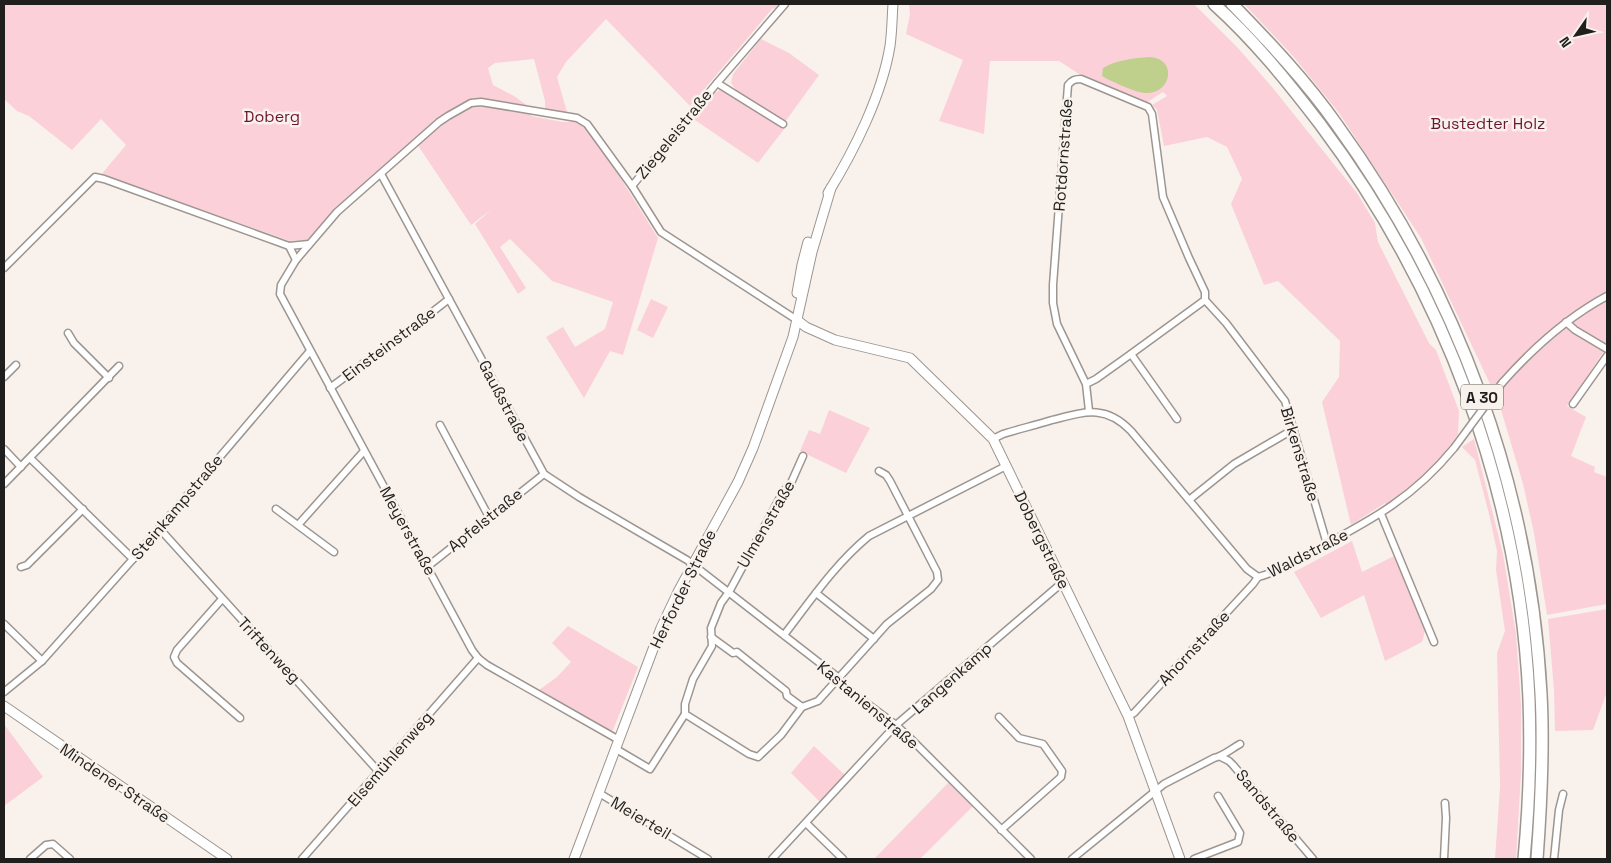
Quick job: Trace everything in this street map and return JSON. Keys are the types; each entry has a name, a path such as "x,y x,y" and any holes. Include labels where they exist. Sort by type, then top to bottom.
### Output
{"highway":[{"path":"1206,4 1218,7"},
{"name":"A 30","path":"1232,4 1303,81 1336,123 1376,181 1429,275 1478,385 1514,504 1536,633 1541,695 1542,761 1536,859"},
{"name":"A 30","path":"1218,7 1282,76 1342,152 1368,191 1418,280 1442,330 1465,389 1484,443 1501,506 1513,562 1524,636 1529,698 1529,762 1524,859"}],"main road":[{"name":"Herforder Straße","path":"574,859 661,628 738,482 753,448 794,337 812,252 831,188 857,141 872,108 886,65 890,45 893,4"},
{"name":"Dobergstraße","path":"797,320 806,327 836,340 910,358 992,439 1128,716 1180,859"},
{"name":"Mindener Straße","path":"4,706 227,859"}],"street":[{"name":"Ziegeleistraße","path":"632,186 716,83 785,4"},
{"name":"Rotdornstraße","path":"1089,411 1086,384 1062,337 1057,324 1053,302 1053,275 1068,85 1071,81 1081,79 1148,107 1152,114 1164,197 1205,292 1205,300"},
{"name":"Ziegeleistraße","path":"716,83 783,124"},
{"name":"Meyerstraße","path":"685,714 650,769 617,745 478,658 310,351 280,294 281,285 296,260 348,201 438,122 464,106 481,102 583,121 592,128 661,232 797,320"},
{"name":"Gaußstraße","path":"381,174 544,474 693,565"},
{"path":"4,268 95,178 104,179 289,246 309,244"},
{"path":"289,246 296,260"},
{"name":"Waldstraße","path":"992,439 1003,434 1089,411 1108,414 1124,423 1247,569 1258,578 1266,576 1327,544 1396,504 1429,477 1454,448 1502,383 1532,351 1566,322 1607,296"},
{"name":"Einsteinstraße","path":"330,388 372,359 449,299"},
{"path":"1086,384 1096,379 1205,300"},
{"name":"Birkenstraße","path":"1205,300 1226,323 1285,401 1327,544"},
{"path":"1566,322 1575,330 1607,349"},
{"path":"68,334 74,343 109,378"},
{"name":"Steinkampstraße","path":"4,692 42,661 133,559 310,351"},
{"path":"1131,354 1177,419"},
{"path":"1572,404 1607,356"},
{"path":"4,377 16,365"},
{"path":"4,484 120,366"},
{"path":"440,425 489,517"},
{"path":"1189,500 1234,464 1294,429"},
{"path":"4,449 21,467"},
{"path":"298,525 364,451"},
{"name":"Ulmenstraße","path":"685,714 693,680 712,646 711,628 720,603 729,592 803,456"},
{"path":"30,458 133,559"},
{"path":"784,635 855,548 869,536 1006,466"},
{"path":"685,714 749,754 758,757 781,735 802,707 818,701 904,609 931,589 938,580 937,572 890,481 886,475 879,471"},
{"name":"Apfelstraße","path":"427,567 544,474"},
{"path":"21,567 27,565 83,509"},
{"path":"276,509 334,552"},
{"path":"1381,514 1434,642"},
{"name":"Triftenweg","path":"159,528 379,772"},
{"name":"Kastanienstraße","path":"693,565 839,678 845,687 896,725 1031,859"},
{"name":"Ahornstraße","path":"1128,716 1134,713 1258,578"},
{"name":"Langenkamp","path":"772,859 896,725 1063,582"},
{"path":"816,594 874,639"},
{"path":"222,599 177,650 174,657 177,664 240,718"},
{"path":"4,624 42,661"},
{"path":"711,636 733,653 737,652 786,691 787,696 802,707"},
{"name":"Elsemühlenweg","path":"302,859 478,658"},
{"path":"999,717 1019,738 1044,744 1062,771 1061,777 1001,830"},
{"path":"1072,859 1155,790 1214,758 1221,757 1227,751 1240,744"},
{"name":"Sandstraße","path":"1221,757 1233,765 1313,859"},
{"name":"Meierteil","path":"599,793 708,859"},
{"path":"1554,859 1563,794"},
{"path":"1194,859 1238,842 1240,833 1218,796"},
{"path":"1444,859 1445,803"},
{"path":"806,823 843,858"},
{"path":"30,859 46,845 53,844 70,859"}],"green space":[{"name":"Doberg","path":"4,4 780,4 775,9 773,8 690,106 606,19 566,62 557,77 567,112 545,110 545,101 534,59 495,63 488,68 493,85 531,108 531,116 563,122 578,122 590,129 658,238 623,355 610,351 584,398 546,337 563,327 575,347 605,329 613,302 552,281 510,239 500,247 526,288 518,294 475,224 492,209 471,225 415,141 380,173 361,186 313,235 306,240 290,241 100,176 126,145 101,119 72,150 29,116 17,111 4,99"},
{"path":"909,4 1194,4 1238,48 1272,87 1357,193 1375,223 1378,242 1429,343 1436,350 1459,411 1458,434 1444,454 1418,481 1387,505 1385,503 1351,525 1322,402 1339,377 1340,341 1278,281 1264,285 1231,204 1242,179 1227,147 1207,137 1164,146 1157,110 1152,105 1167,96 1163,92 1146,103 1079,74 1059,61 990,61 984,134 939,121 963,60 906,34 910,14"},
{"name":"Bustedter Holz","path":"1244,4 1607,4 1607,347 1567,406 1586,417 1571,456 1595,467 1594,472 1607,477 1607,604 1547,615 1534,533 1523,484 1499,403 1421,238 1339,113 1293,56"},
{"path":"761,39 789,53 819,75 785,122 736,90 731,83 733,74"},
{"path":"721,89 785,128 758,163 692,118 711,95"},
{"path":"651,299 668,307 653,338 637,330"},
{"path":"829,410 870,428 846,473 800,451 809,430 820,434"},
{"path":"1474,439 1503,554 1516,634 1521,705 1521,773 1516,859 1495,859 1500,787 1497,653 1505,631 1496,570 1497,551 1489,514 1475,460 1462,447"},
{"path":"1352,541 1362,572 1394,556 1425,631 1422,642 1385,661 1364,595 1321,618 1294,572"},
{"path":"1607,609 1607,692 1593,730 1555,731 1554,690 1548,619"},
{"path":"568,626 638,667 613,730 609,731 539,690 557,677 571,662 552,643"},
{"path":"4,724 43,777 4,806"},
{"path":"814,746 846,776 821,803 791,773"},
{"path":"949,782 973,806 920,859 874,859"}],"shaded area":[{"path":"1150,57 1159,59 1168,69 1166,82 1156,91 1148,93 1138,92 1102,76 1103,68 1114,63"}]}
